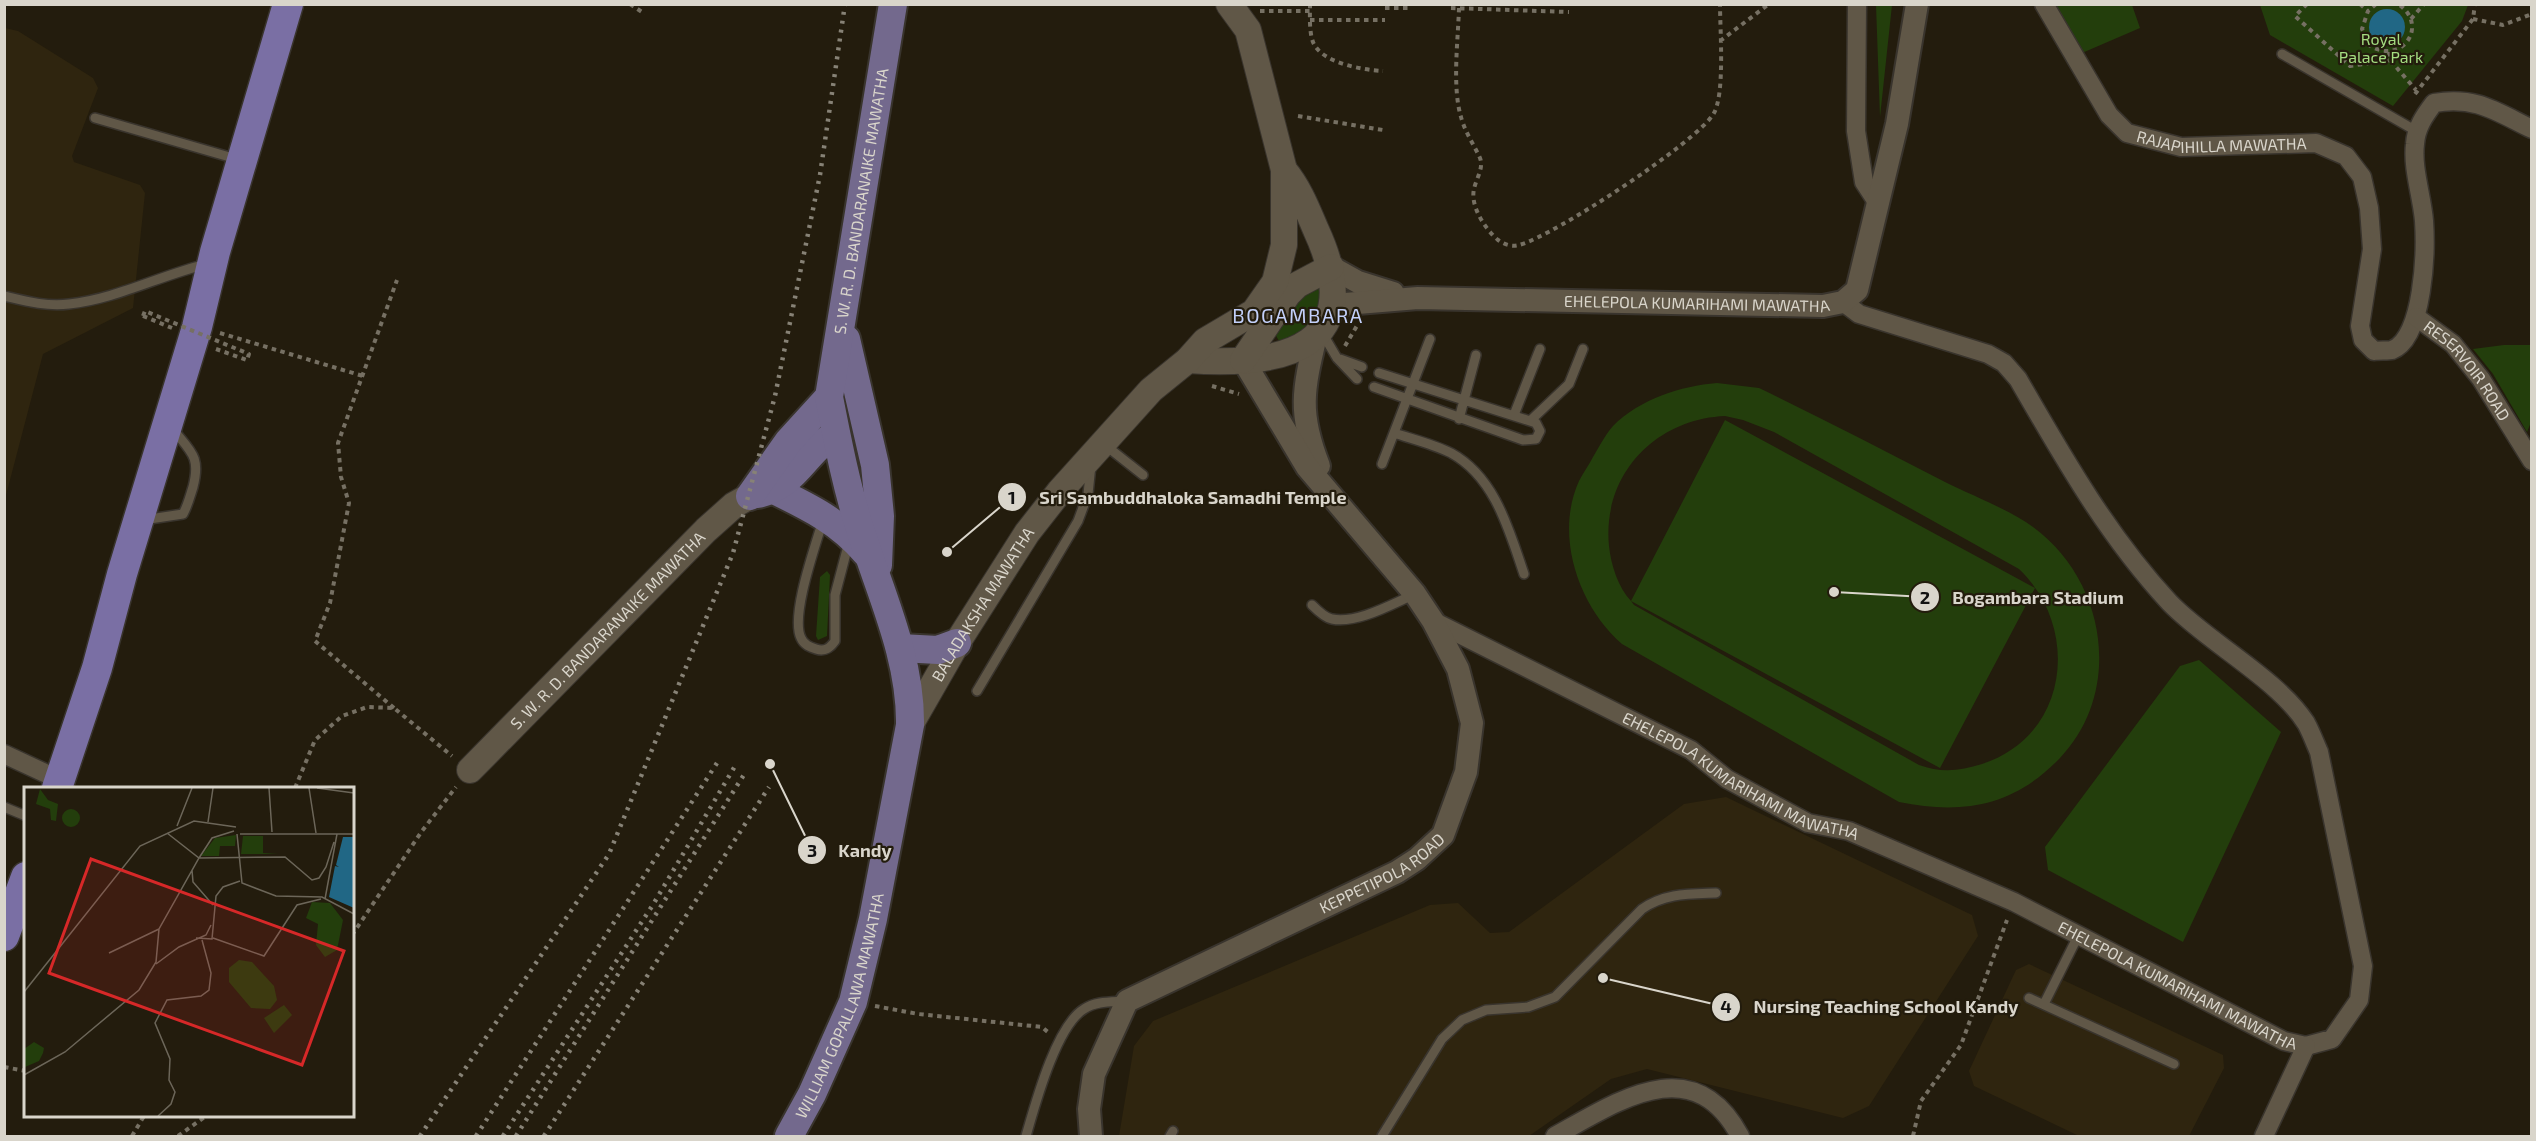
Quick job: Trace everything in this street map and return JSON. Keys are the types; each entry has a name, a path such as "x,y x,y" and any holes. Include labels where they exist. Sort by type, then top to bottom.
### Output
{"highway":[{"path":"58,784 97,668 138,520 197,327 242,160 288,4"},
{"path":"4,936 24,882"}],"main road":[{"name":"S. W. R. D. BANDARANAIKE MAWATHA","path":"830,397 893,4"},
{"path":"1188,360 1243,360 1290,353 1318,334 1331,315 1333,305 1335,288 1331,267 1295,183 1284,170 1240,13"},
{"name":"BALADAKSHA MAWATHA","path":"910,725 957,642 1026,533 1150,390 1188,360 1205,341 1254,312 1269,294 1280,270 1284,245 1284,170"},
{"path":"1243,360 1288,294 1297,285 1331,267"},
{"path":"762,493 825,515 866,558 880,516 875,465 843,324"},
{"path":"762,493 788,442 830,397"},
{"name":"WILLIAM GOPALLAWA MAWATHA","path":"789,1137 812,1094 853,1002 873,919 910,725 910,701 900,648 866,558 836,435 830,397"},
{"path":"762,493 804,466 821,444 836,435"},
{"name":"S. W. R. D. BANDARANAIKE MAWATHA","path":"470,770 706,530 734,505 762,493"},
{"path":"900,648 928,651 957,642"}],"street":[{"path":"1857,4 1856,131 1864,182 1879,205"},
{"path":"1843,302 1857,290 1879,205 1897,124 1917,4"},
{"name":"RAJAPIHILLA MAWATHA","path":"2044,4 2109,115 2127,133 2181,147 2316,143 2346,156 2362,177 2369,208 2372,249 2360,326 2363,340 2374,351 2392,350 2406,340 2416,316 2424,257 2424,222 2415,144 2419,126"},
{"path":"2419,126 2434,103 2456,100 2476,102 2532,129"},
{"path":"1331,267 1370,287 1418,298"},
{"name":"EHELEPOLA KUMARIHAMI MAWATHA","path":"1333,305 1418,298 1823,306 1843,302 1859,314 1988,354 2004,363 2018,379 2085,496 2125,550 2171,603 2284,698 2306,723 2319,752 2363,966 2359,1000 2332,1039 2306,1046 2284,1041 2014,903 1849,831 1808,823 1727,779 1691,750 1434,621"},
{"name":"RESERVOIR ROAD","path":"2416,316 2453,344 2474,371 2532,460"},
{"name":"KEPPETIPOLA ROAD","path":"1318,334 1304,387 1303,416 1308,440 1329,493"},
{"name":"KEPPETIPOLA ROAD","path":"1127,1001 1396,872 1417,859 1443,835 1466,772 1472,723 1458,669 1434,621 1307,467 1243,360"},
{"path":"4,754 58,784"},
{"path":"1091,1137 1089,1109 1094,1074 1127,1001"},
{"path":"2264,1137 2306,1046"},
{"path":"1555,1137 1645,1090 1676,1088 1706,1097 1729,1115 1740,1137"}],"lane":[{"path":"2282,54 2419,126"},
{"path":"95,118 242,160"},
{"path":"4,296 35,303 68,304 97,299 213,263"},
{"path":"1318,334 1357,379"},
{"path":"1382,464 1430,339"},
{"path":"1514,415 1539,349"},
{"path":"1530,421 1569,384 1582,349"},
{"path":"1459,419 1476,355"},
{"path":"1337,358 1362,367"},
{"path":"1374,387 1459,419 1530,441 1536,439 1540,431 1540,427 1514,415 1379,373"},
{"path":"138,520 176,516 183,514 187,508 198,469 196,461 167,422"},
{"path":"1394,433 1451,453 1480,475 1491,492 1524,574"},
{"path":"978,691 1081,515 1088,494 1097,449 1143,475"},
{"path":"825,515 806,577 800,617 801,638 808,646 820,651 829,648 836,641 835,595 866,558"},
{"path":"1312,605 1330,619 1341,619 1371,613 1414,594"},
{"path":"4,807 24,815"},
{"path":"1382,1137 1442,1039 1462,1020 1486,1010 1528,1007 1555,997 1642,909 1669,895 1716,893"},
{"path":"2044,1004 2078,936"},
{"path":"2029,998 2174,1064"},
{"path":"1026,1137 1059,1042 1072,1020 1082,1010 1095,1004 1127,1001"}],"path":[{"path":"630,4 645,14"},
{"path":"1310,4 1312,41 1318,51 1341,63 1383,71"},
{"path":"1459,8 1457,99 1471,145 1480,159 1480,171 1473,192 1473,200 1485,226 1501,242 1511,246 1526,243 1551,230 1622,188 1710,119 1719,99 1720,4"},
{"path":"1720,42 1769,4"},
{"path":"2307,4 2295,16 2350,66 2390,60"},
{"path":"2360,4 2368,10"},
{"path":"2376,4 2368,10 2363,19 2364,38 2379,51 2389,52 2406,43 2412,32 2411,18 2398,4"},
{"path":"2411,18 2424,4"},
{"path":"2419,126 2413,104 2416,90 2473,19 2475,4"},
{"path":"1385,8 1411,8"},
{"path":"1451,8 1569,12"},
{"path":"1240,13 1267,10 1310,10"},
{"path":"2473,19 2503,25 2532,14"},
{"path":"1310,20 1384,20"},
{"path":"2389,52 2390,60 2416,90"},
{"path":"1298,116 1383,130"},
{"path":"354,932 422,831 470,770 315,641 330,603 349,503 341,477 338,443 397,280"},
{"path":"168,326 143,316 145,311 249,354 247,360 223,352"},
{"path":"238,339 363,376"},
{"path":"1205,386 1229,389 1242,396"},
{"path":"296,787 315,740 342,716 367,706 394,708"},
{"path":"1913,1137 1921,1101 1961,1045 2014,903"},
{"path":"869,1016 875,994"},
{"path":"872,1006 918,1014 1042,1027 1059,1042"},
{"path":"4,1067 24,1071"},
{"path":"132,1137 143,1117"},
{"path":"178,1137 205,1117"}],"shaded area":[{"path":"5,28 18,31 93,78 98,88 72,156 74,162 140,185 145,193 133,308 43,354 5,499"},
{"path":"1726,797 1972,915 1978,936 1869,1106 1843,1118 1647,1069 1611,1079 1529,1136 1119,1136 1134,1046 1153,1021 1430,905 1458,903 1490,933 1509,932 1684,804"},
{"path":"2029,964 2223,1055 2224,1068 2189,1136 2079,1136 1974,1086 1969,1071 2016,970"}],"green space":[{"path":"1876,5 1892,5 1880,117"},
{"path":"2053,5 2132,5 2140,28 2082,53"},
{"name":"Royal Palace Park","path":"2260,5 2468,5 2462,21 2393,106 2270,35"},
{"path":"1321,284 1321,306 1314,320 1297,335 1279,341 1274,332 1287,303"},
{"path":"2504,345 2531,345 2531,422 2527,432 2493,374 2473,349"},
{"path":"1717,383 1759,388 2013,515 2033,527 2058,549 2077,576 2090,606 2098,637 2099,669 2093,701 2080,731 2060,758 2024,787 1986,803 1945,807 1899,802 1622,644 1607,629 1583,591 1570,547 1569,524 1572,502 1579,481 1607,433 1624,417 1648,401 1675,391","holes":["1725,416 1774,432 2019,569 2039,593 2052,620 2057,649 2056,678 2048,706 2033,730 2011,750 1982,764 1958,770 1935,769 1919,765 1634,605 1622,589 1613,568 1609,546 1609,520 1614,496 1624,474 1638,456 1656,440 1676,428 1700,420"]},
{"path":"1725,420 2035,588 1940,768 1631,601"},
{"path":"827,571 830,575 827,636 818,640 816,636 820,577"},
{"path":"2199,660 2281,732 2183,942 2048,870 2045,847 2180,666"}],"water":[{"path":"2387,9 2400,14 2405,27 2400,40 2387,45 2374,40 2369,27 2374,14"}],"railway":[{"path":"420,1136 609,854 733,553 775,396 820,175 845,4"},
{"path":"476,1136 717,763"},
{"path":"503,1136 654,903 735,766"},
{"path":"516,1136 745,773"},
{"path":"544,1136 769,787"}],"place":[{"name":"Sri Sambuddhaloka Samadhi Temple","path":"947,552"},
{"name":"Bogambara Stadium","path":"1834,592"},
{"name":"Kandy","path":"770,764"},
{"name":"Nursing Teaching School Kandy","path":"1603,978"}],"district":[{"name":"BOGAMBARA","path":"1298,316"}]}
